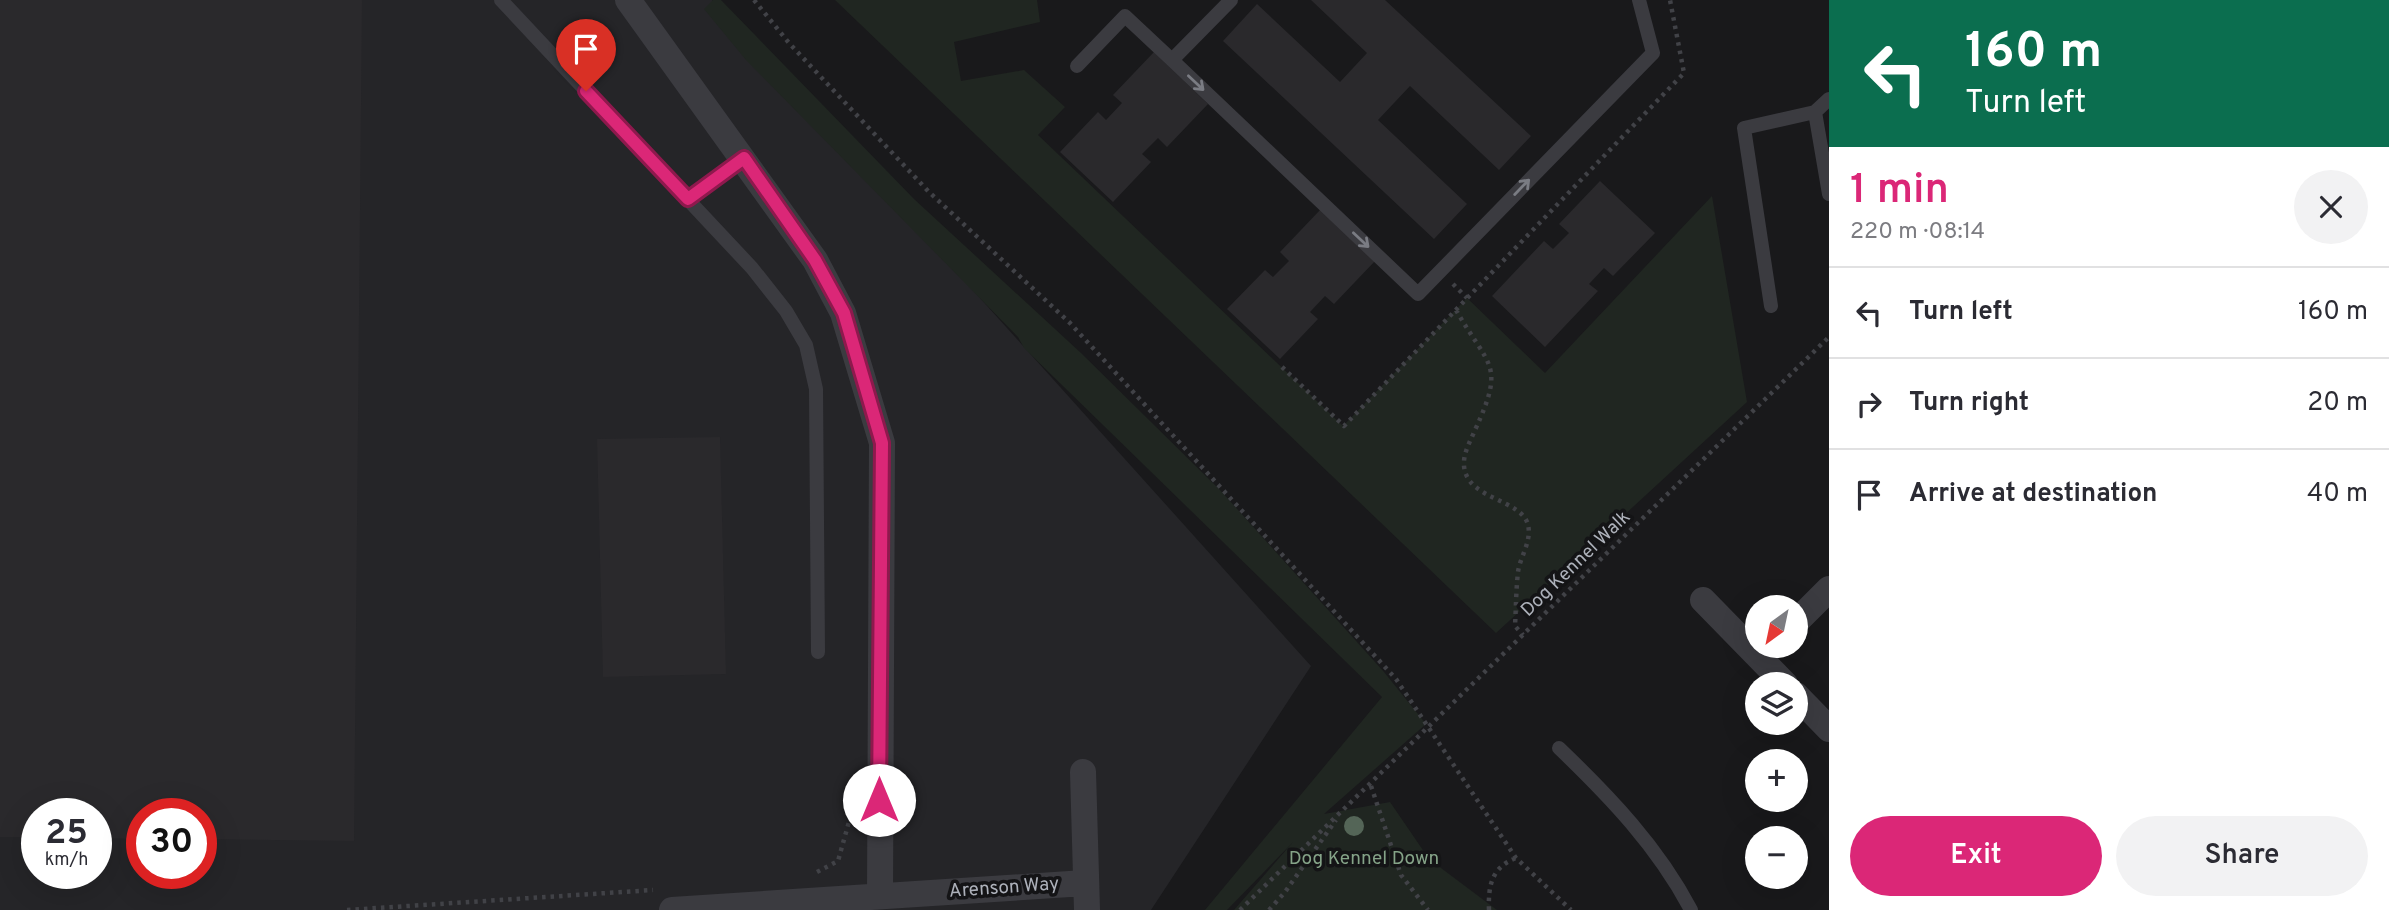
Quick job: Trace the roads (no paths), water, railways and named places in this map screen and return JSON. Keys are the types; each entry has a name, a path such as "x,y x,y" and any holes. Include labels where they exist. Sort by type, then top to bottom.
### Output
{"street":[{"path":"628,0 815,260 844,313 882,443 880,895"},
{"path":"1808,610 1829,589"},
{"path":"1703,600 1745,635"},
{"path":"1808,707 1829,729"},
{"name":"Arenson Way","path":"1083,772 1087,910"},
{"name":"Arenson Way","path":"665,900 744,908 880,895 1085,883"}],"lane":[{"path":"501,0 752,268 786,311 806,345 816,389 819,428 818,652"},
{"path":"1172,60 1231,0"},
{"path":"1077,66 1125,16 1418,294 1653,53 1639,0"},
{"path":"1771,306 1744,128 1815,112 1829,99"},
{"path":"1815,112 1829,194"},
{"path":"688,199 744,158"},
{"path":"1559,748 1613,800 1639,831 1676,882 1691,910"}],"park label":[{"name":"Dog Kennel Down","path":"1364,859"}]}
